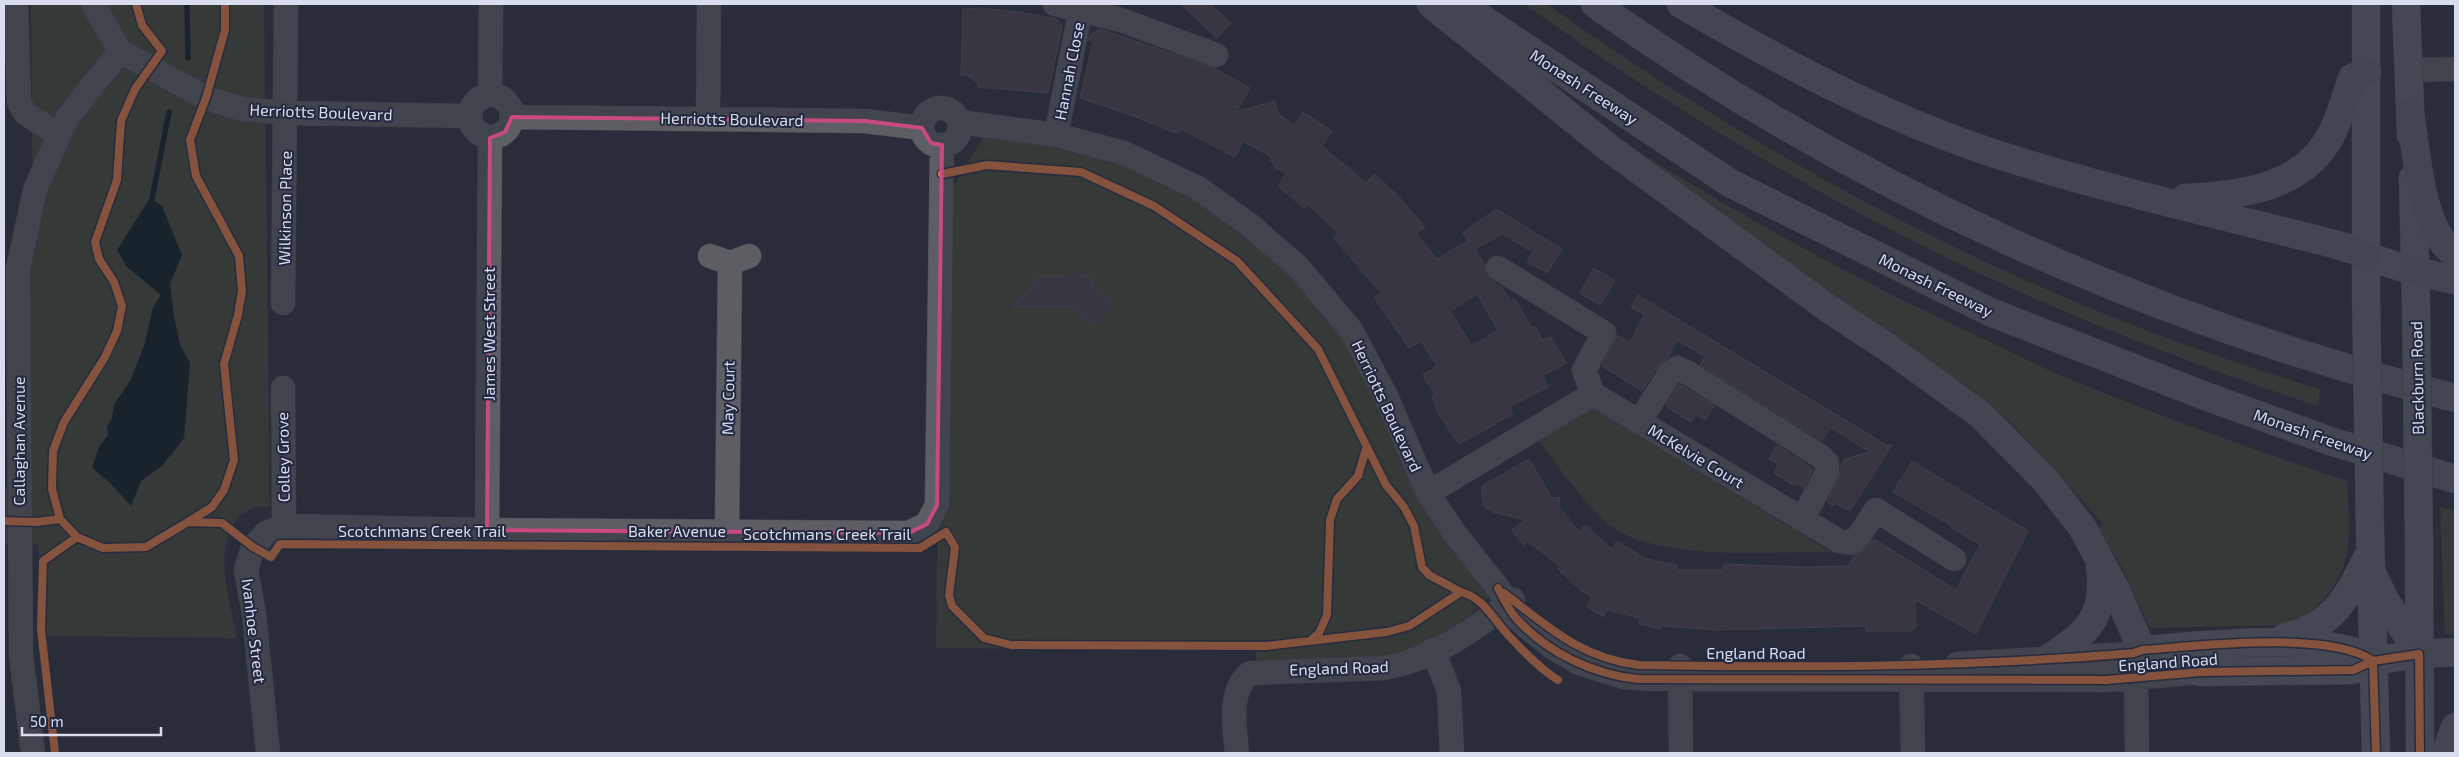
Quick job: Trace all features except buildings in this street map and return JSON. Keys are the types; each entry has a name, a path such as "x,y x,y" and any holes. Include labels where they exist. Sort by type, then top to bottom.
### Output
{"highway":[{"path":"1431,4 1608,148 1829,309 1888,347 1981,415 2046,481 2082,527 2098,555 2142,650"},
{"name":"Monash Freeway","path":"1460,4 1730,183 1990,312 2196,392 2333,442 2455,479"},
{"path":"1595,4 1749,104 1920,199 2001,239 2165,307 2248,337 2328,363 2455,398"},
{"path":"1681,4 1789,66 1858,99 2004,157 2156,199 2334,244 2354,250 2367,257"},
{"path":"2156,199 2242,193 2270,186 2288,177 2303,167 2325,145 2337,122 2352,78 2367,72"},
{"path":"2410,112 2428,216 2439,238 2455,254"},
{"path":"2415,271 2455,280"},
{"path":"2048,669 2082,635 2096,616 2101,587 2098,555"},
{"path":"2419,654 2455,652"},
{"path":"2446,753 2455,727"}],"main road":[{"path":"2366,4 2366,295 2370,551 2376,753"},
{"name":"Blackburn Road","path":"2406,4 2416,306 2420,753"},
{"path":"2367,72 2407,70"},
{"path":"2367,257 2415,271"},
{"path":"2259,643 2302,633 2319,625 2330,616 2347,596 2370,551"},
{"path":"2370,551 2385,600 2419,654"},
{"name":"England Road","path":"2142,650 2259,643 2340,646 2362,654 2373,661"},
{"path":"2142,650 2162,663 2202,672"},
{"name":"England Road","path":"2202,672 2353,670 2373,661 2419,654"}],"street":[{"path":"16,4 19,102 26,113 59,135"},
{"path":"93,4 120,51"},
{"name":"Wilkinson Place","path":"283,303 287,113 286,4"},
{"path":"490,95 491,4"},
{"path":"708,118 709,4"},
{"name":"Hannah Close","path":"1055,4 1123,12 1216,55"},
{"name":"Hannah Close","path":"1056,135 1081,8"},
{"name":"Callaghan Avenue","path":"33,753 21,655 18,269 35,190 59,135 67,118 120,51"},
{"name":"Herriotts Boulevard","path":"120,51 206,98 242,109 287,113 470,116"},
{"path":"2407,70 2455,69"},
{"path":"490,95 497,96 508,104 512,117 505,132 490,138 475,131 470,116 476,101 490,95"},
{"path":"935,109 947,109 952,112 959,122 956,138 942,145 931,143 922,128 925,116 935,109"},
{"name":"Herriotts Boulevard","path":"512,117 866,121 922,128"},
{"name":"Herriotts Boulevard","path":"959,122 1056,135 1124,153 1198,188 1251,226 1299,268 1351,330 1386,396 1428,493 1455,534 1506,597"},
{"name":"James West Street","path":"487,530 490,138"},
{"name":"Baker Avenue","path":"284,526 487,530 908,533 927,524 938,505 942,145"},
{"name":"May Court","path":"727,532 730,259"},
{"path":"1428,493 1593,394 1584,370 1604,333 1498,268"},
{"path":"1640,422 1669,374 1677,368 1688,373 1820,456 1827,463 1827,473 1802,520"},
{"name":"Colley Grove","path":"283,388 284,526"},
{"name":"McKelvie Court","path":"1593,394 1839,542 1850,543 1859,536 1876,510 1954,559"},
{"name":"Ivanhoe Street","path":"268,753 254,614 246,570 253,547 266,533 284,526"},
{"name":"England Road","path":"1237,753 1234,697 1243,678 1250,673 1258,671 1384,668 1411,661 1433,650 1506,597 1567,649 1592,662 1632,678 1680,673 1912,673 2048,669 2136,678 2202,672"},
{"path":"1433,650 1444,674 1449,691 1452,753"},
{"path":"2137,753 2136,678 2142,650"},
{"name":"England Road","path":"2048,669 2142,650"},
{"path":"1680,673 1680,753"},
{"path":"1912,673 1913,753"}],"highlighted area":[{"path":"512,117 865,121 922,128 931,143 942,145 937,505 927,524 909,533 487,530 490,138 505,132"}],"green space":[{"path":"31,4 264,4 270,506 247,511 235,522 228,535 225,552 225,570 237,638 45,636 38,544 4,545 4,489 32,488 29,281 33,240"},
{"path":"1524,4 1547,4 1636,65 1728,123 1821,178 1917,229 2015,276 2115,318 2217,356 2320,389 2318,406 2178,357 2109,330 2041,301 1907,238 1841,203 1712,129 1617,68"},
{"path":"990,126 1124,153 1299,268 1386,396 1498,588 1433,650 1258,671 1255,651 936,648 941,207"},
{"path":"1647,157 1766,228 1847,272 2034,364 2163,416 2347,481 2348,545 2341,574 2333,588 2307,614 2280,625 2150,628 2122,568 2098,528 2104,525 2012,423 1977,394 1643,163"},
{"path":"1591,406 1831,552 1751,553 1693,551 1665,547 1618,531 1597,514 1563,474 1536,437"},
{"path":"2440,507 2455,511 2455,635 2445,634"}],"shaded area":[{"path":"150,198 162,206 182,255 170,284 180,345 190,363 184,438 162,466 141,481 131,506 110,483 92,468 99,447 108,435 107,427 112,418 114,405 131,379 145,343 153,307 161,295 127,267 117,250"}],"waterway":[{"path":"187,4 188,58"},
{"path":"152,199 169,112"}],"cycle path":[{"path":"60,519 52,489 53,451 64,422 105,357 117,331 122,306 114,282 99,259 95,242 117,180 121,121 135,89 162,51 142,25 136,4"},
{"path":"188,522 212,507 224,490 234,460 224,364 238,315 242,291 239,256 196,176 190,140 206,98 225,30 225,4"},
{"path":"942,174 987,165 1081,172 1154,206 1237,261 1318,349 1386,485 1404,507 1414,526 1422,567 1429,575 1461,592"},
{"path":"1312,639 1319,633 1327,615 1330,520 1337,499 1358,476 1366,449"},
{"name":"Scotchmans Creek Trail","path":"4,521 37,522 60,519 77,537 103,548 146,547 188,522 222,523 253,547 271,557 280,544 920,548 946,532 955,547 949,595 952,606 984,638 1011,645 1266,646 1387,632 1409,626 1461,592 1482,604 1526,654 1558,680"},
{"path":"55,753 41,629 43,561 77,537"},
{"path":"1498,588 1516,618 1528,630 1556,651 1572,660 1605,673 1638,679 2106,680 2202,672 2353,670 2373,661 2419,654 2420,753"},
{"path":"1504,593 1551,629 1582,648 1600,656 1639,665 1825,666 1948,664 2072,658 2134,653 2142,650 2262,642 2326,646 2353,651 2373,661"},
{"path":"2373,661 2376,753"}]}
